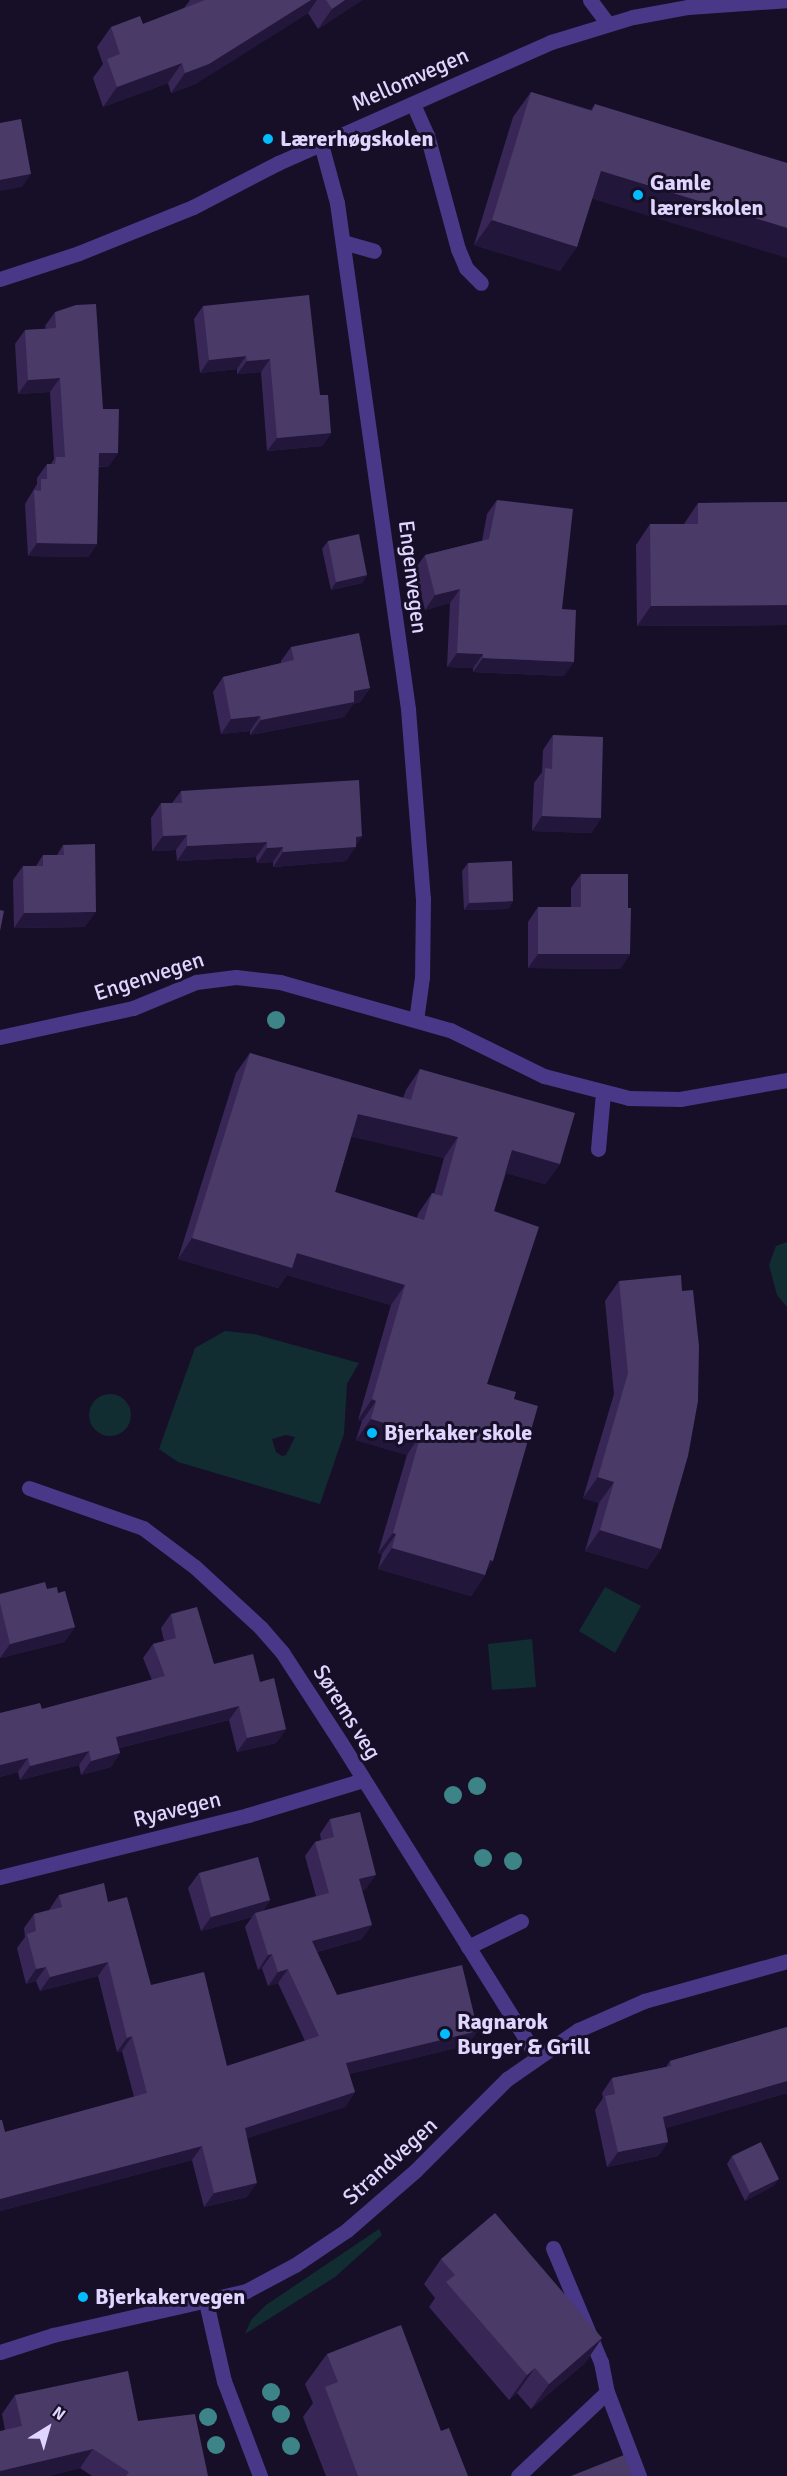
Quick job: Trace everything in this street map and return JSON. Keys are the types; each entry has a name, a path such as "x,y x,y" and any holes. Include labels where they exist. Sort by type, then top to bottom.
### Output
{"street":[{"path":"590,0 608,24"},
{"name":"Mellomvegen","path":"0,279 79,253 193,207 321,144 551,42 608,24 688,7 787,0"},
{"path":"413,104 427,135 458,249 466,268 481,283"},
{"name":"Engenvegen","path":"321,144 337,202 385,526 416,798 423,939 416,1020"},
{"path":"343,242 374,251"},
{"name":"Engenvegen","path":"0,1037 133,1008 185,985 221,976 280,982 450,1030 544,1076 629,1098 680,1099 787,1080"},
{"path":"598,1149 603,1093"},
{"name":"Sørems veg","path":"29,1488 85,1511 130,1522 195,1568 246,1613 282,1653 537,2057"},
{"name":"Ryavegen","path":"0,1877 248,1815 363,1780"},
{"path":"468,1947 521,1921"},
{"name":"Strandvegen","path":"0,2352 53,2336 246,2291 295,2265 347,2230 416,2170 507,2079 537,2057 606,2015 787,1961"},
{"path":"553,2248 601,2362 607,2392 639,2476"},
{"path":"206,2302 224,2381 260,2476"},
{"path":"518,2476 607,2392"}],"green space":[{"path":"787,1242 787,1307 777,1295 769,1265 776,1246"},
{"path":"225,1331 254,1334 359,1363 347,1384 344,1434 320,1504 178,1462 159,1449 195,1348","holes":["286,1435 295,1437 286,1455 282,1456 276,1452 272,1439"]},
{"path":"110,1394 125,1400 131,1415 125,1430 110,1436 95,1430 89,1415 95,1400"},
{"path":"605,1587 641,1606 615,1653 579,1631"},
{"path":"532,1639 536,1687 492,1690 488,1644"},
{"path":"379,2229 382,2235 335,2277 245,2334 251,2320 266,2305"}],"building":[{"path":"205,0 311,0 209,64 185,73 182,63 117,87 107,59 120,54 111,27 140,16 143,24"},
{"path":"326,0 345,0 332,9"},
{"name":"Gamle lærerskolen","path":"531,92 592,111 595,104 787,163 787,228 601,171 577,247 492,220"},
{"path":"21,119 31,174 0,180 0,123"},
{"path":"309,295 320,395 328,395 331,433 277,438 270,359 247,361 246,356 209,360 203,306"},
{"path":"96,304 103,409 119,409 118,453 99,453 97,544 37,543 34,490 41,491 41,479 47,479 47,464 55,464 56,457 65,457 60,378 28,380 25,330 56,328 55,312 76,305"},
{"path":"497,500 573,509 562,609 576,610 574,662 483,658 483,654 457,653 460,589 435,595 425,555 489,539"},
{"path":"787,502 787,605 651,606 650,524 698,524 698,503"},
{"path":"359,534 367,575 336,582 328,541"},
{"path":"359,633 370,688 354,691 354,702 261,720 260,716 231,719 223,677 294,660 291,647"},
{"path":"553,735 603,737 601,818 542,816 545,768 552,769"},
{"path":"359,780 362,836 356,837 356,847 283,852 283,847 267,848 267,842 187,846 187,835 163,836 161,803 182,803 181,791"},
{"path":"95,844 96,912 24,913 23,866 43,866 43,855 64,855 63,845"},
{"path":"512,861 513,901 469,903 468,863"},
{"path":"581,874 628,874 628,908 631,908 630,954 538,954 538,907 581,907"},
{"path":"0,910 4,911 0,931"},
{"path":"250,1053 411,1100 420,1069 575,1113 560,1164 512,1150 494,1211 539,1227 487,1384 516,1392 514,1399 538,1406 493,1561 490,1560 485,1575 392,1548 396,1534 393,1533 421,1434 371,1419 376,1401 372,1399 405,1285 297,1253 292,1268 192,1238","holes":["358,1114 458,1137 442,1196 432,1193 424,1220 335,1192"]},
{"path":"681,1275 682,1291 693,1290 699,1346 698,1401 688,1456 661,1549 600,1530 614,1482 598,1477 628,1373 619,1281"},
{"path":"45,1582 47,1589 57,1587 58,1593 65,1591 75,1627 10,1644 0,1594"},
{"path":"197,1607 214,1664 253,1654 260,1682 274,1678 286,1729 247,1738 239,1706 116,1737 120,1753 91,1761 89,1751 30,1766 28,1758 0,1765 0,1713 40,1703 42,1709 165,1676 153,1644 176,1638 171,1614"},
{"path":"360,1812 376,1875 359,1879 372,1925 312,1941 337,1995 462,1965 478,2031 346,2063 355,2092 245,2128 257,2183 214,2193 202,2146 0,2199 0,2120 2,2120 5,2132 147,2093 132,2036 127,2038 108,1962 50,1977 46,1967 36,1969 27,1934 36,1931 34,1914 62,1907 59,1895 104,1883 108,1902 127,1897 151,1985 204,1972 227,2066 319,2036 288,1969 278,1972 272,1954 268,1955 255,1913 329,1893 315,1842 334,1837 330,1819"},
{"path":"258,1857 270,1900 211,1917 199,1873"},
{"path":"787,2027 787,2081 663,2117 668,2142 618,2152 605,2096 615,2094 612,2078 671,2066 670,2061"},
{"path":"761,2142 779,2179 750,2193 732,2156"},
{"path":"495,2213 602,2338 549,2384 535,2368 527,2375 446,2282 455,2275 441,2259"},
{"path":"401,2325 441,2431 449,2428 468,2476 358,2476 325,2387 338,2382 327,2354"},
{"path":"128,2371 138,2421 195,2414 208,2476 126,2476 129,2472 93,2449 0,2471 0,2431 22,2426 15,2395"},
{"path":"624,2455 632,2476 571,2476"}],"place":[{"name":"Lærerhøgskolen","path":"268,139"},
{"name":"Gamle lærerskolen","path":"638,195"},
{"name":"Bjerkaker skole","path":"372,1433"},
{"name":"Ragnarok Burger & Grill","path":"445,2034"},
{"name":"Bjerkakervegen","path":"83,2297"}]}
